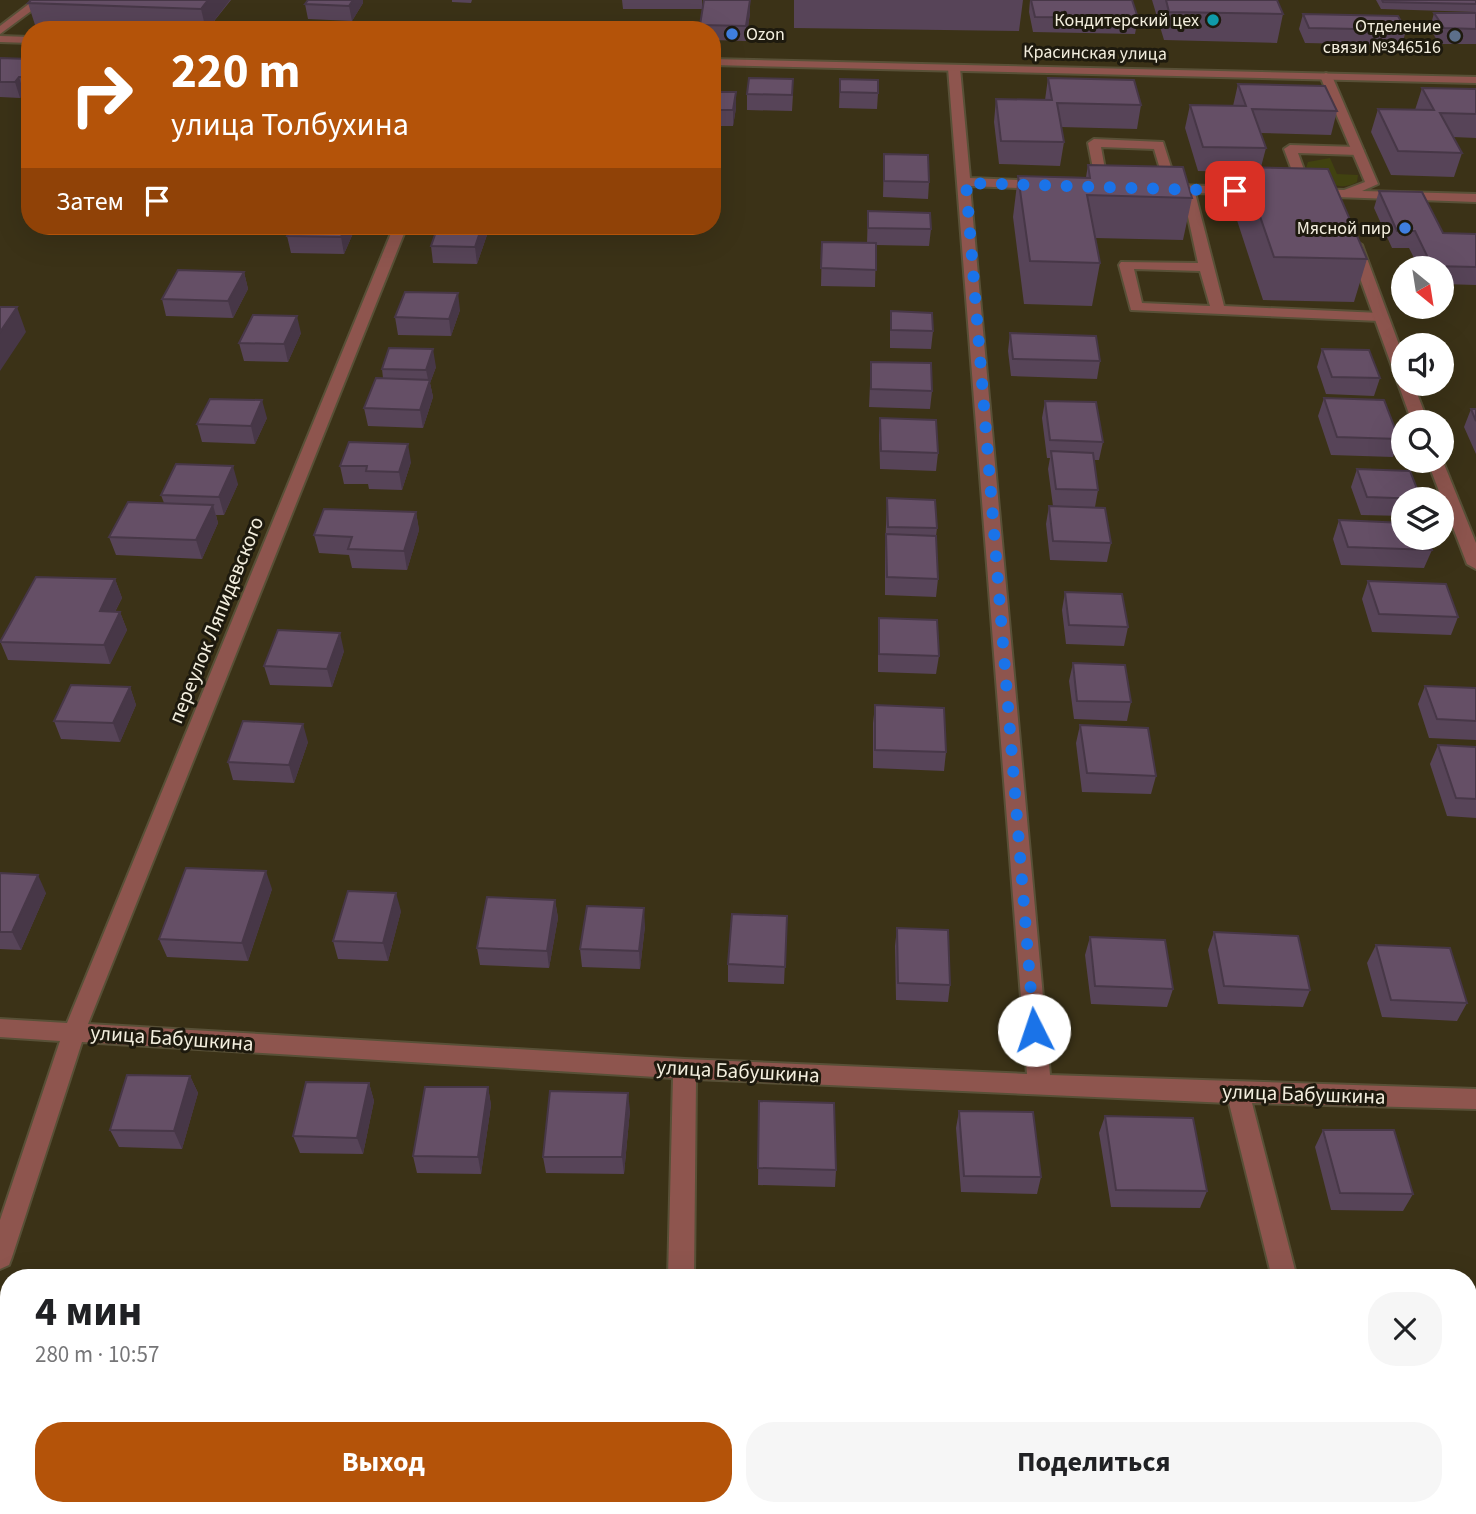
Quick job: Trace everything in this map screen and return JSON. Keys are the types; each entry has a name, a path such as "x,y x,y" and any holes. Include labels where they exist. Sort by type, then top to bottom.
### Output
{"street":[{"path":"0,31 41,0"},
{"path":"0,39 21,40"},
{"name":"Красинская улица","path":"721,62 1476,80"},
{"path":"954,68 966,183 1039,1085"},
{"path":"1326,76 1373,184 1340,200"},
{"path":"1102,186 1094,143 1159,145 1165,189 1293,192 1340,200 1476,198"},
{"path":"1293,192 1290,149 1358,151"},
{"path":"966,183 1061,185"},
{"path":"1188,190 1219,311"},
{"path":"1351,231 1391,346"},
{"name":"переулок Ляпидевского","path":"0,1257 74,1032 396,235"},
{"path":"1206,267 1126,265 1136,307 1380,317"},
{"path":"1440,473 1476,564"},
{"name":"улица Бабушкина","path":"0,1028 685,1069 1238,1093 1476,1099"},
{"path":"681,1269 685,1069"},
{"path":"1238,1093 1283,1269"}],"shaded area":[{"path":"1330,158 1337,174 1358,175 1357,182 1337,186 1305,171 1308,162"}],"building":[{"path":"31,0 208,0 201,9 28,3"},
{"path":"308,0 353,0 349,6 305,4"},
{"path":"704,0 750,0 746,26 721,25 721,21 701,21"},
{"path":"1031,0 1132,0 1138,18 1035,17"},
{"path":"1166,0 1277,0 1283,14 1169,12"},
{"path":"1382,0 1476,0 1476,4 1383,2"},
{"path":"1434,13 1476,13 1476,29 1444,28"},
{"path":"1303,14 1398,16 1406,30 1309,28"},
{"path":"0,58 21,59 21,77 15,82 0,82"},
{"path":"749,78 793,79 792,95 747,94"},
{"path":"1048,78 1134,80 1141,105 1057,103 1064,142 1001,141 996,99 1052,100"},
{"path":"840,79 878,80 878,93 840,92"},
{"path":"1238,84 1325,86 1337,111 1252,109 1266,148 1203,147 1190,105 1246,106"},
{"path":"1422,88 1476,89 1476,114 1440,113 1462,153 1398,151 1378,109 1434,110"},
{"path":"721,92 736,92 733,110 721,110"},
{"path":"884,154 928,155 929,182 884,181"},
{"path":"1088,165 1183,167 1192,198 1087,195 1100,263 1030,261 1018,176 1090,178"},
{"path":"1243,167 1328,169 1367,259 1274,257"},
{"path":"1379,191 1422,192 1443,233 1476,234 1476,267 1454,266 1454,256 1427,256 1415,231 1397,231"},
{"path":"868,211 930,213 931,229 868,228"},
{"path":"288,235 342,235 341,237"},
{"path":"435,235 479,235 475,247 431,246"},
{"path":"822,242 876,243 876,270 821,268"},
{"path":"178,270 244,272 228,301 162,299"},
{"path":"405,292 458,293 449,319 395,317"},
{"path":"0,307 17,307 0,332"},
{"path":"891,311 932,313 933,331 891,330"},
{"path":"253,315 297,316 284,344 239,343"},
{"path":"1010,333 1096,336 1100,361 1013,359"},
{"path":"389,348 433,349 426,370 382,369"},
{"path":"1322,349 1369,350 1380,378 1332,377"},
{"path":"871,362 931,363 932,391 871,389"},
{"path":"376,378 430,380 420,410 364,408"},
{"path":"1324,398 1384,400 1391,418 1391,439 1337,437"},
{"path":"210,399 262,400 251,426 197,424"},
{"path":"1045,401 1096,402 1103,442 1050,440"},
{"path":"880,418 936,420 938,453 881,451"},
{"path":"349,442 408,444 399,472 366,471 367,466 340,466"},
{"path":"1051,451 1093,453 1098,490 1056,489"},
{"path":"176,464 233,466 219,497 161,495"},
{"path":"1357,469 1411,473 1416,487 1391,487 1391,498 1367,497"},
{"path":"887,498 935,500 937,528 888,527"},
{"path":"128,502 213,505 196,540 109,537"},
{"path":"1049,506 1105,508 1111,543 1053,541"},
{"path":"324,509 416,512 404,551 348,549 352,537 314,535"},
{"path":"1339,520 1391,522 1391,549 1348,547"},
{"path":"886,534 936,536 938,579 887,577"},
{"path":"36,577 115,579 100,611 120,612 104,645 0,642"},
{"path":"1368,581 1446,584 1458,617 1379,614"},
{"path":"1065,592 1122,594 1128,627 1069,625"},
{"path":"879,618 937,620 939,656 879,654"},
{"path":"278,630 340,633 327,669 264,666"},
{"path":"1073,663 1125,665 1131,702 1077,701"},
{"path":"71,685 130,687 113,723 54,721"},
{"path":"1425,686 1476,688 1476,721 1437,719"},
{"path":"875,705 944,708 946,752 875,750"},
{"path":"243,721 303,724 289,765 228,762"},
{"path":"1080,725 1148,728 1156,776 1087,773"},
{"path":"1438,745 1476,747 1476,799 1456,798"},
{"path":"186,868 266,871 242,943 159,939"},
{"path":"0,873 38,875 12,932 0,932"},
{"path":"348,891 396,893 383,943 333,941"},
{"path":"487,897 555,900 547,951 477,948"},
{"path":"587,906 644,908 639,951 580,949"},
{"path":"732,914 787,916 785,967 728,964"},
{"path":"897,928 948,930 950,985 898,983"},
{"path":"1214,932 1298,936 1310,990 1224,986"},
{"path":"1090,937 1165,940 1173,989 1095,986"},
{"path":"1376,945 1450,948 1467,1003 1391,1000"},
{"path":"127,1075 190,1076 174,1131 110,1130"},
{"path":"306,1082 369,1083 357,1138 293,1136"},
{"path":"425,1087 488,1087 478,1157 413,1156"},
{"path":"550,1091 628,1093 622,1157 543,1157"},
{"path":"759,1101 834,1103 836,1170 758,1168"},
{"path":"959,1111 1033,1112 1041,1177 964,1176"},
{"path":"1105,1116 1193,1118 1207,1191 1116,1190"},
{"path":"1323,1130 1394,1130 1413,1194 1340,1193"}],"place":[{"name":"Кондитерский цех","path":"1213,20"},
{"name":"Ozon","path":"732,34"},
{"name":"Отделение связи №346516","path":"1455,36"},
{"name":"Мясной пир","path":"1405,228"}],"route":[{"path":"1034,1030 966,183 1235,191"}]}
